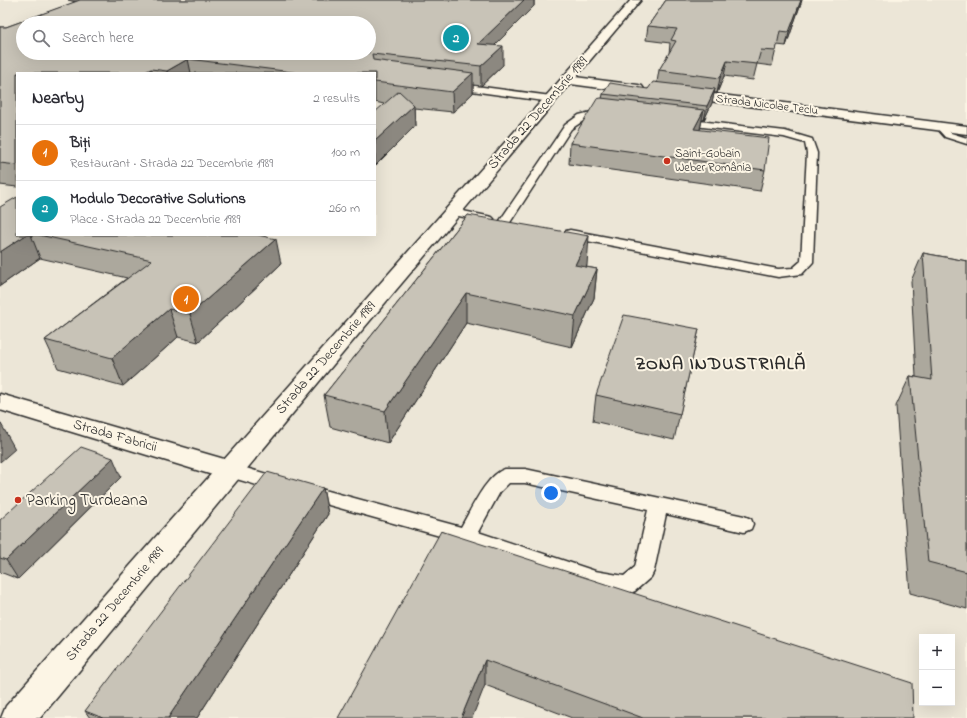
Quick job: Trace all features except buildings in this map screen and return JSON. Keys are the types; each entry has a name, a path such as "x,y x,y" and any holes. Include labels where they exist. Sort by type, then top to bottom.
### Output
{"main road":[{"name":"Strada 22 Decembrie 1989","path":"18,718 229,470 636,0"},
{"path":"567,80 649,90"},
{"name":"Strada Nicolae Teclu","path":"672,93 967,130"},
{"name":"Strada Fabricii","path":"0,402 229,470"}],"lane":[{"path":"443,85 551,99"},
{"path":"505,222 568,127 582,116 599,113 618,115"},
{"path":"560,232 778,273 797,271 807,262 812,152 809,141 785,134 669,120"},
{"path":"940,126 948,135 967,141"},
{"path":"453,212 521,225"},
{"path":"229,470 466,536 595,580 628,585 644,571 658,506"},
{"path":"466,536 494,487 505,476 525,476 744,524"}],"shaded area":[{"path":"0,0 967,0 967,718 0,718"}],"place":[{"name":"Modulo Decorative Solutions","path":"456,38"},
{"name":"Saint-Gobain Weber România","path":"667,161"},
{"name":"Biți","path":"186,299"},
{"name":"Parking Turdeana","path":"18,500"}],"district":[{"name":"ZONA INDUSTRIALĂ","path":"721,365"}]}
